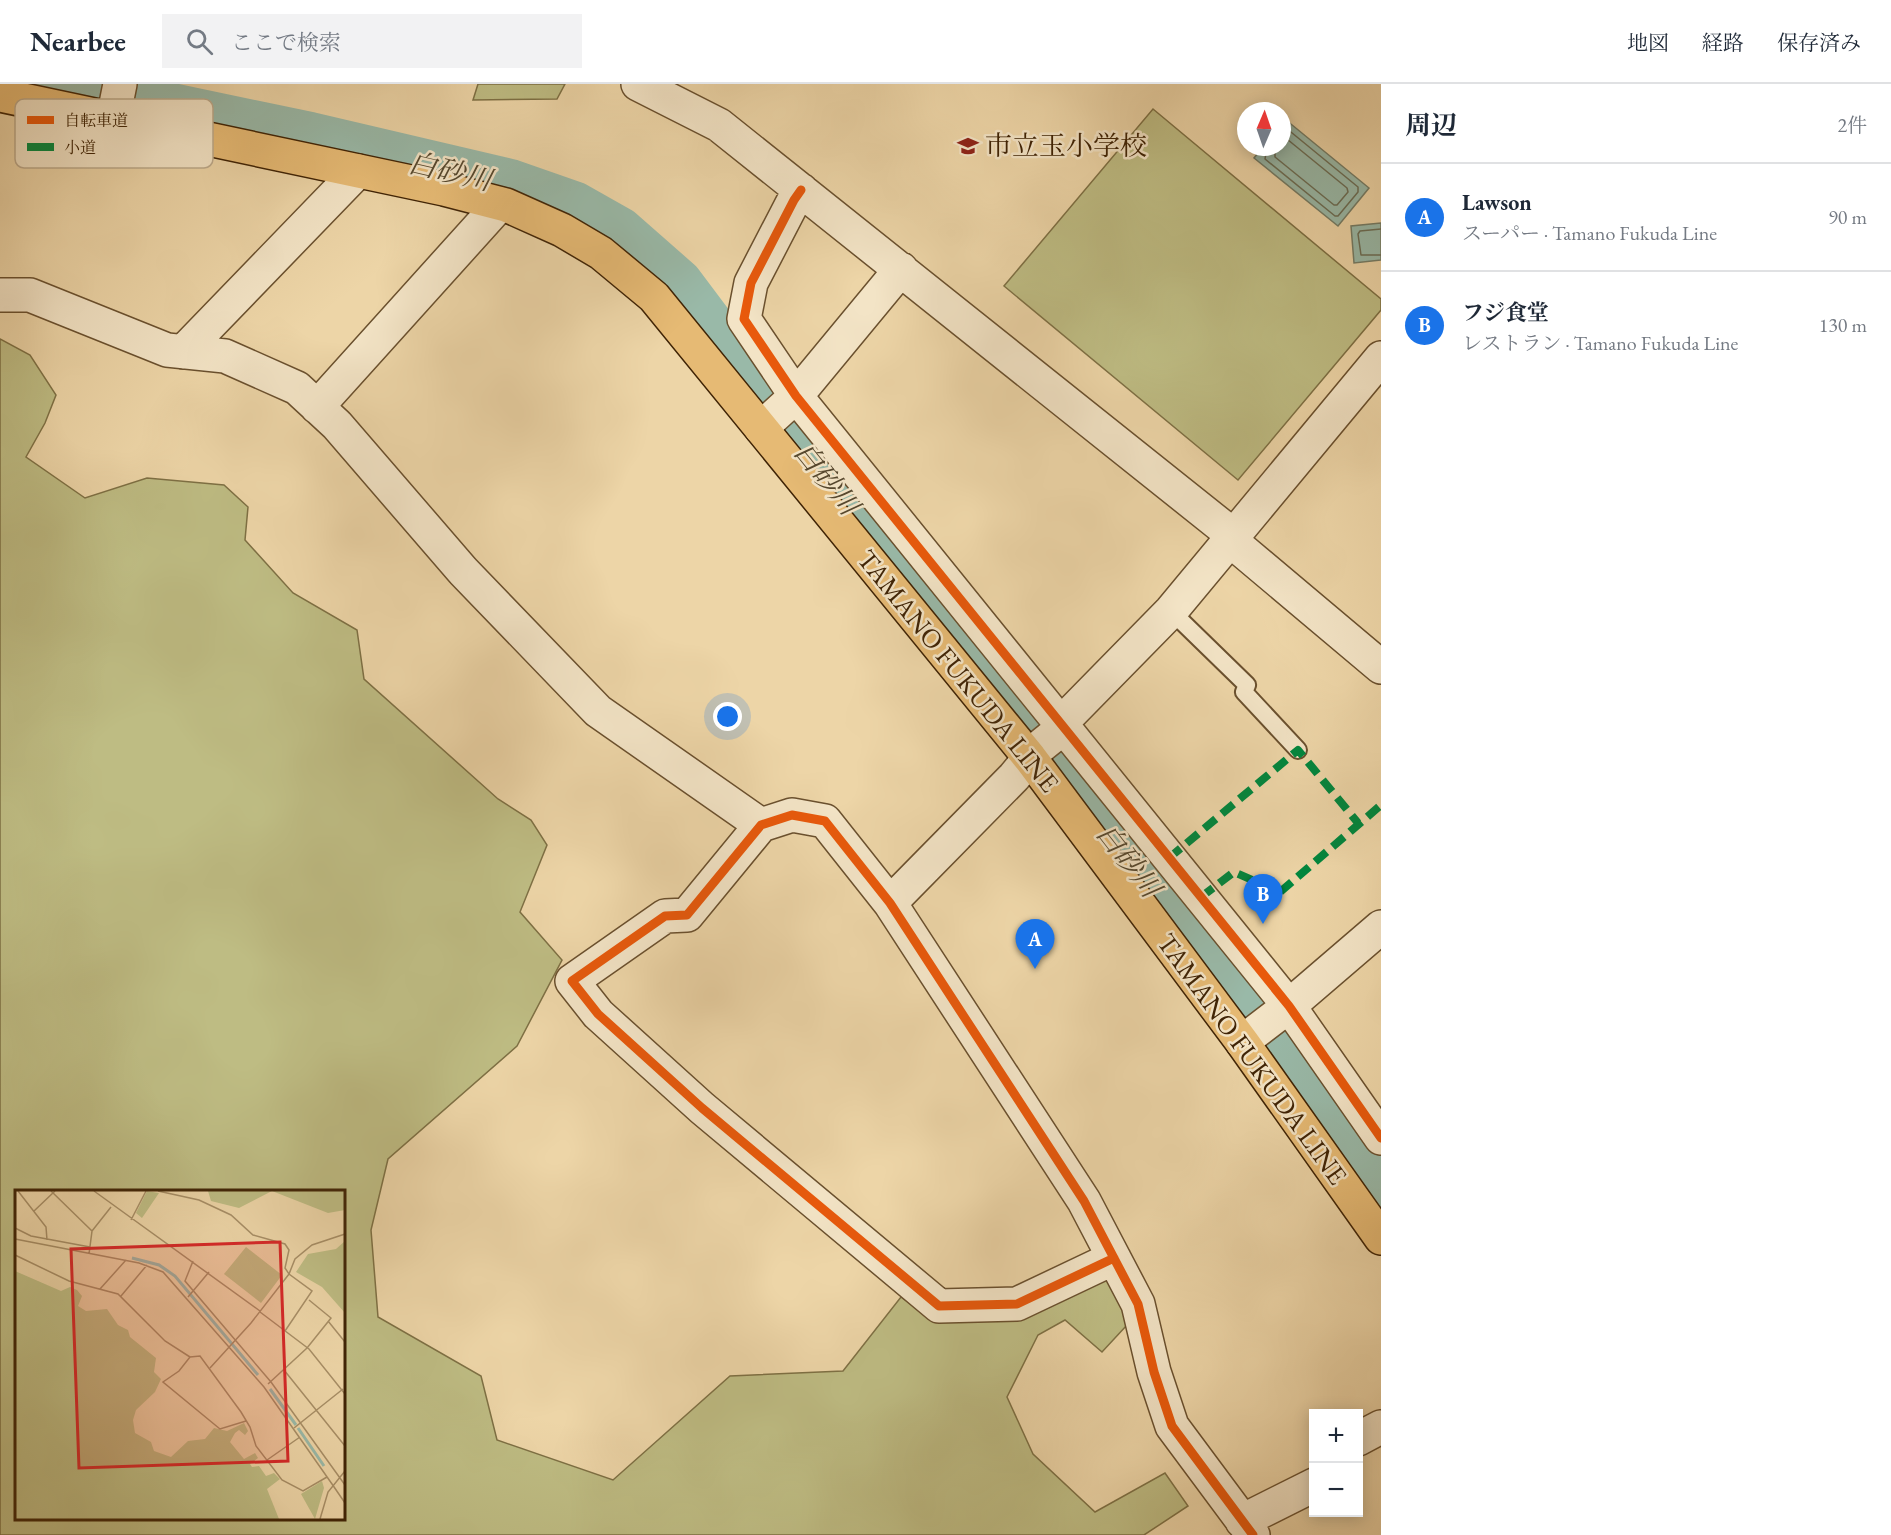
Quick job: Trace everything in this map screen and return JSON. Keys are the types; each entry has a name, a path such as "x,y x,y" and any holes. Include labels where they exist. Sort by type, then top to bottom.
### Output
{"main road":[{"name":"TAMANO FUKUDA LINE","path":"0,95 58,99"},
{"name":"TAMANO FUKUDA LINE","path":"213,130 358,171 444,189 500,204 562,230 601,253 654,297 779,412 1047,741 1381,1238"}],"street":[{"path":"638,84 719,125 902,269 1232,538 1381,667"},
{"path":"183,352 358,171"},
{"path":"801,190 751,283 744,319 779,412 1047,741 1283,1010 1381,1138"},
{"path":"317,407 500,204"},
{"path":"779,412 902,269"},
{"path":"0,295 30,295 167,350 225,356 297,388 337,425 463,571 598,711 761,825"},
{"path":"890,903 1014,777 1068,716 1171,611 1381,358"},
{"path":"1114,1258 1017,1304 939,1306 702,1108 598,1014 572,981 665,916 687,915 761,825 792,815 825,821 890,903 1084,1201 1114,1258 1138,1304 1154,1372 1172,1426 1248,1528 1309,1488"},
{"path":"1246,1038 1380,930"},
{"path":"1363,1437 1381,1427"}],"lane":[{"path":"1171,611 1247,685 1244,692 1298,750"}],"shaded area":[{"path":"478,84 565,84 557,99 473,100"},
{"path":"1153,109 1381,299 1381,310 1238,480 1004,286"},
{"path":"0,339 30,355 56,395 45,423 26,457 85,498 147,478 224,485 248,507 245,540 293,593 357,630 364,679 498,799 531,820 547,845 520,912 562,960 517,1046 388,1159 371,1230 378,1317 481,1376 497,1440 613,1480 730,1376 843,1371 901,1297 936,1322 989,1318 1102,1273 1123,1299 1127,1325 1102,1352 1065,1320 1038,1335 1007,1397 1033,1454 1095,1512 1165,1473 1188,1506 1144,1535 0,1535"}],"water":[{"path":"1291,124 1369,188 1338,226 1254,158 1256,156 1291,156"},
{"path":"1381,223 1381,260 1354,263 1351,226"}],"waterway":[{"name":"白砂川","path":"52,84 124,99"},
{"name":"白砂川","path":"213,118 510,185 573,207 619,233 677,284 768,405 971,656 1267,1039 1381,1201"}],"marked path":[{"path":"1169,858 1298,750 1358,823"},
{"path":"1201,897 1234,872 1280,892 1381,805"}],"cycle path":[{"path":"801,190 751,283 744,319 796,396 1289,1006 1381,1138"},
{"path":"1114,1258 1017,1304 939,1306 702,1108 598,1014 572,981 665,916 687,915 761,825 792,815 825,821 890,903 1084,1201 1138,1304 1154,1372 1172,1426 1253,1535"}],"place":[{"name":"市立玉小学校","path":"968,146"},
{"name":"フジ食堂","path":"1263,924"},
{"name":"Lawson","path":"1035,969"}]}
